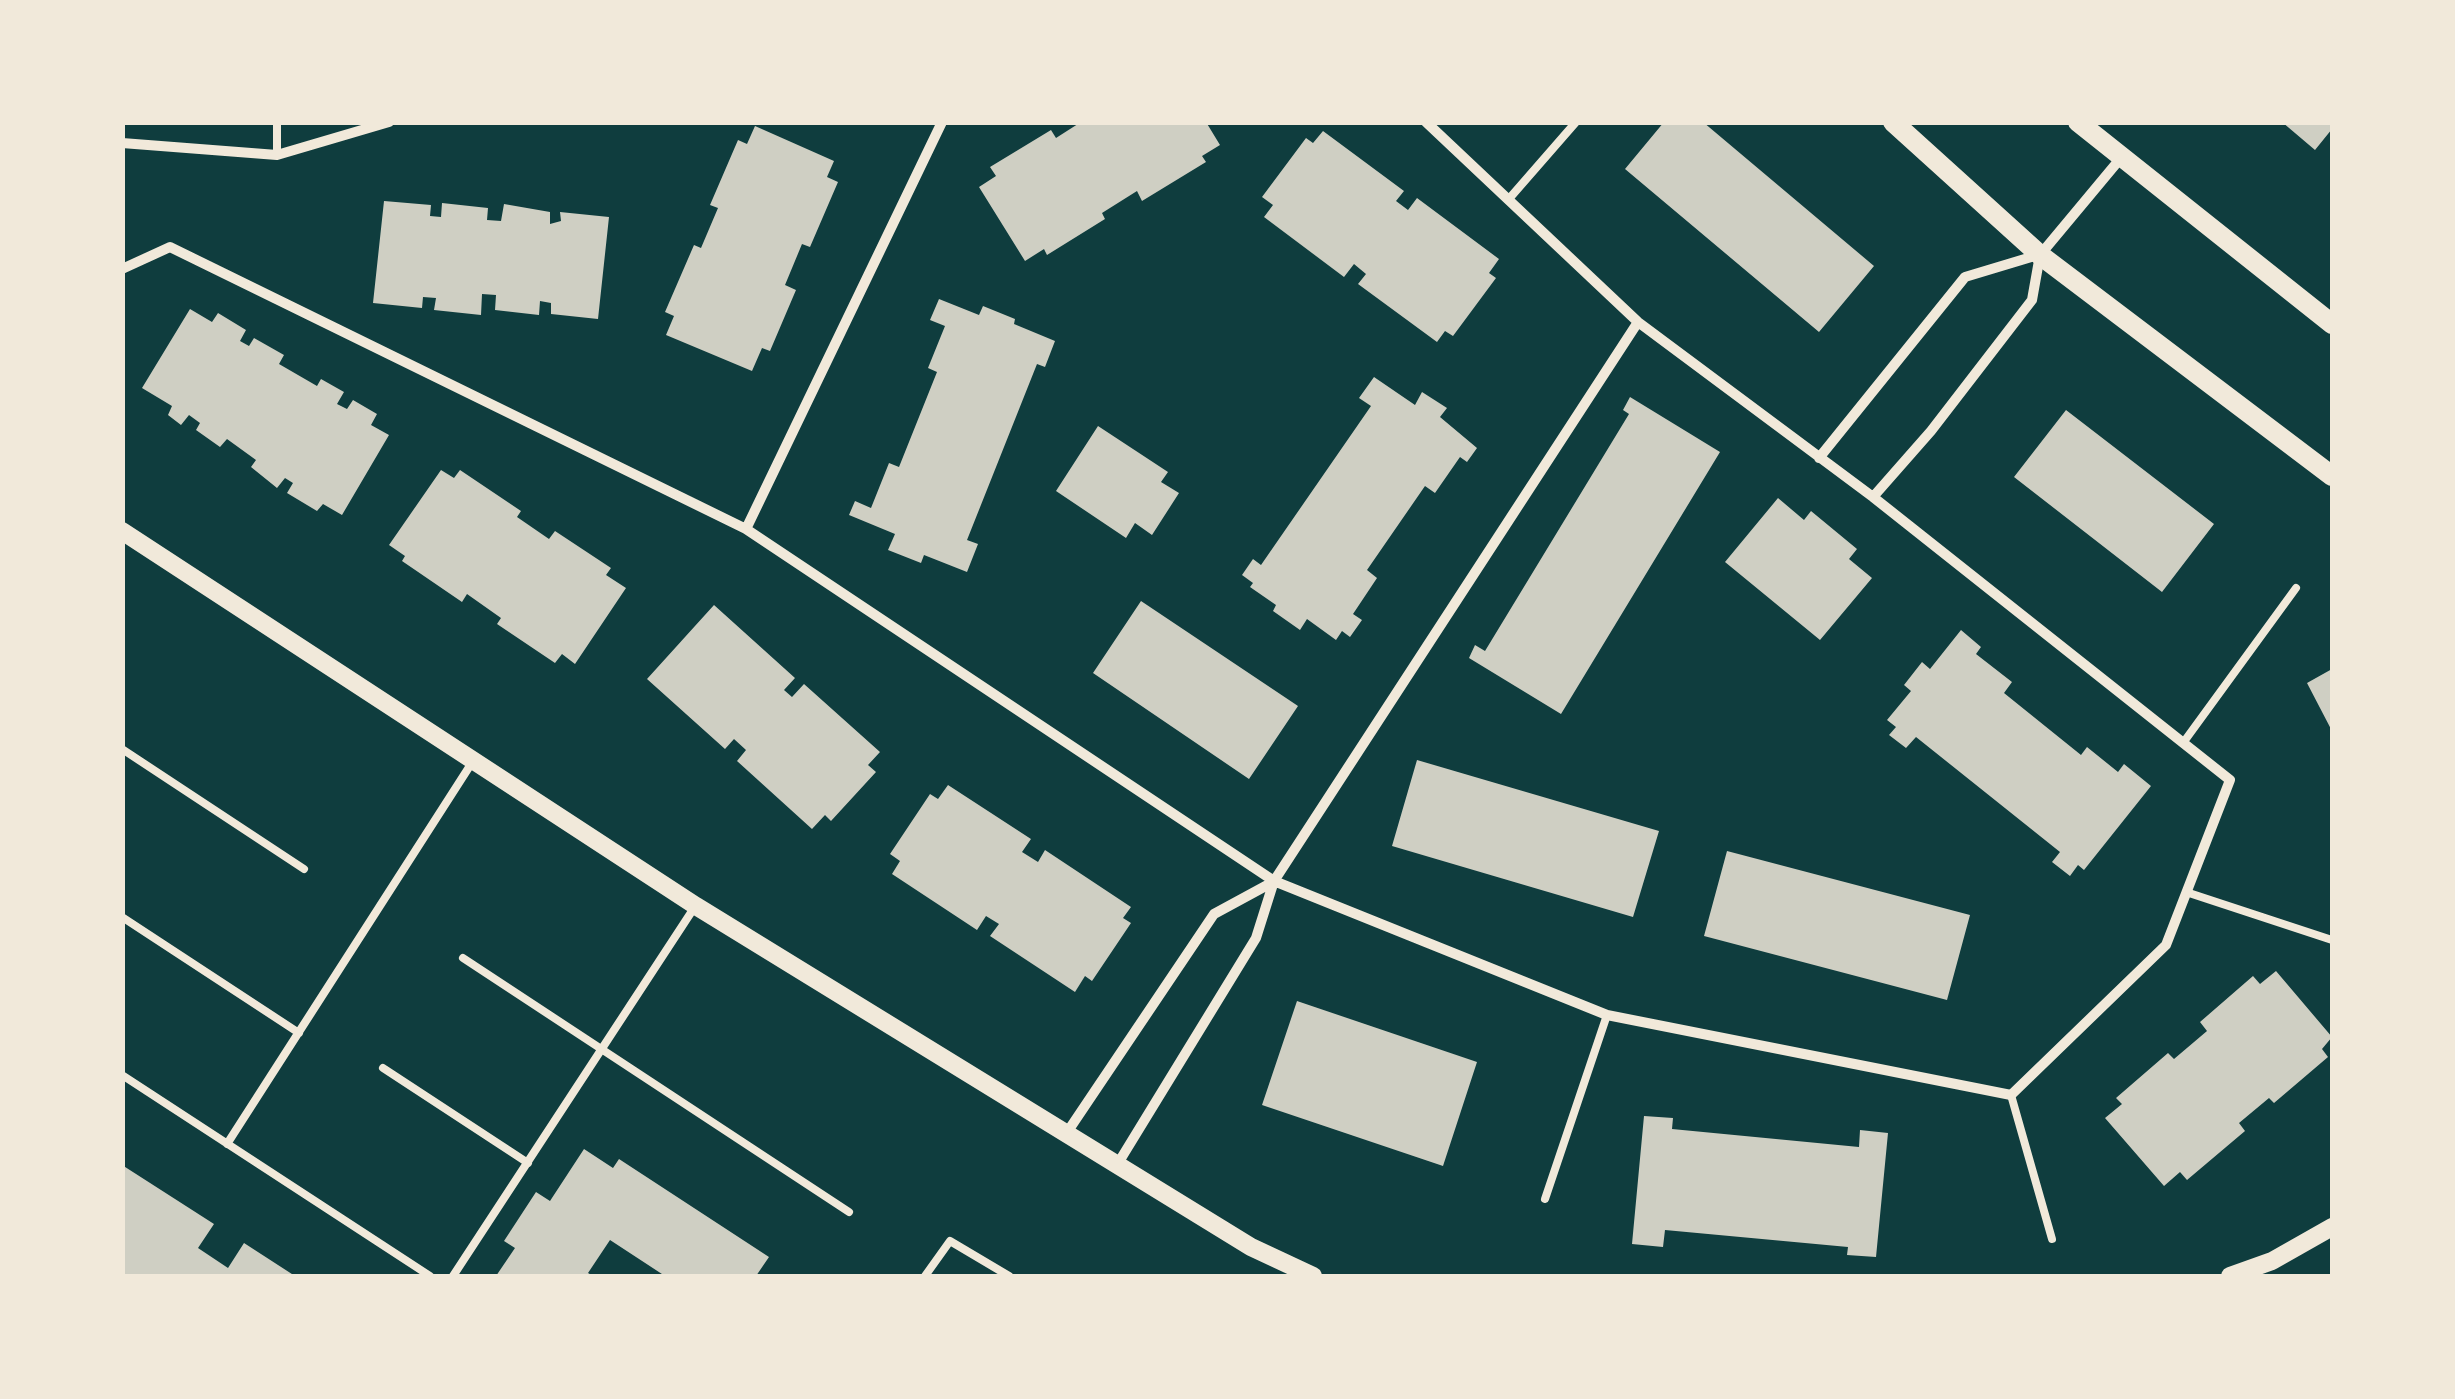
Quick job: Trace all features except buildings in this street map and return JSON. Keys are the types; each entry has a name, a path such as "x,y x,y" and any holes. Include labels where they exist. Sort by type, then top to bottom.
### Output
{"main road":[{"path":"1894,122 2040,254 2332,476"},
{"path":"2078,122 2332,324"}],"street":[{"path":"122,143 278,155 389,122"},
{"path":"746,529 942,122"},
{"path":"122,269 170,247 746,529 1274,882 1607,1015 2011,1095 2166,944 2230,780 1872,498 1638,322 1426,122"},
{"path":"1872,498 1930,431 2032,300 2040,254 2120,159"},
{"path":"1819,458 1965,277 2040,254"},
{"path":"1116,1165 1256,938 1274,882 1638,322"},
{"path":"122,531 696,906 1251,1247 1313,1276"},
{"path":"1066,1134 1214,914 1274,882"},
{"path":"2232,1276 2272,1261 2332,1227"}],"lane":[{"path":"277,122 278,155"},
{"path":"1508,200 1576,122"},
{"path":"2183,743 2296,588"},
{"path":"122,749 304,869"},
{"path":"227,1144 473,762"},
{"path":"2186,892 2332,940"},
{"path":"453,1276 696,906"},
{"path":"122,918 299,1034"},
{"path":"462,958 850,1212"},
{"path":"1545,1198 1607,1015"},
{"path":"384,1068 528,1163"},
{"path":"122,1075 430,1276"},
{"path":"2011,1095 2052,1239"},
{"path":"925,1276 950,1241 1009,1276"}]}
